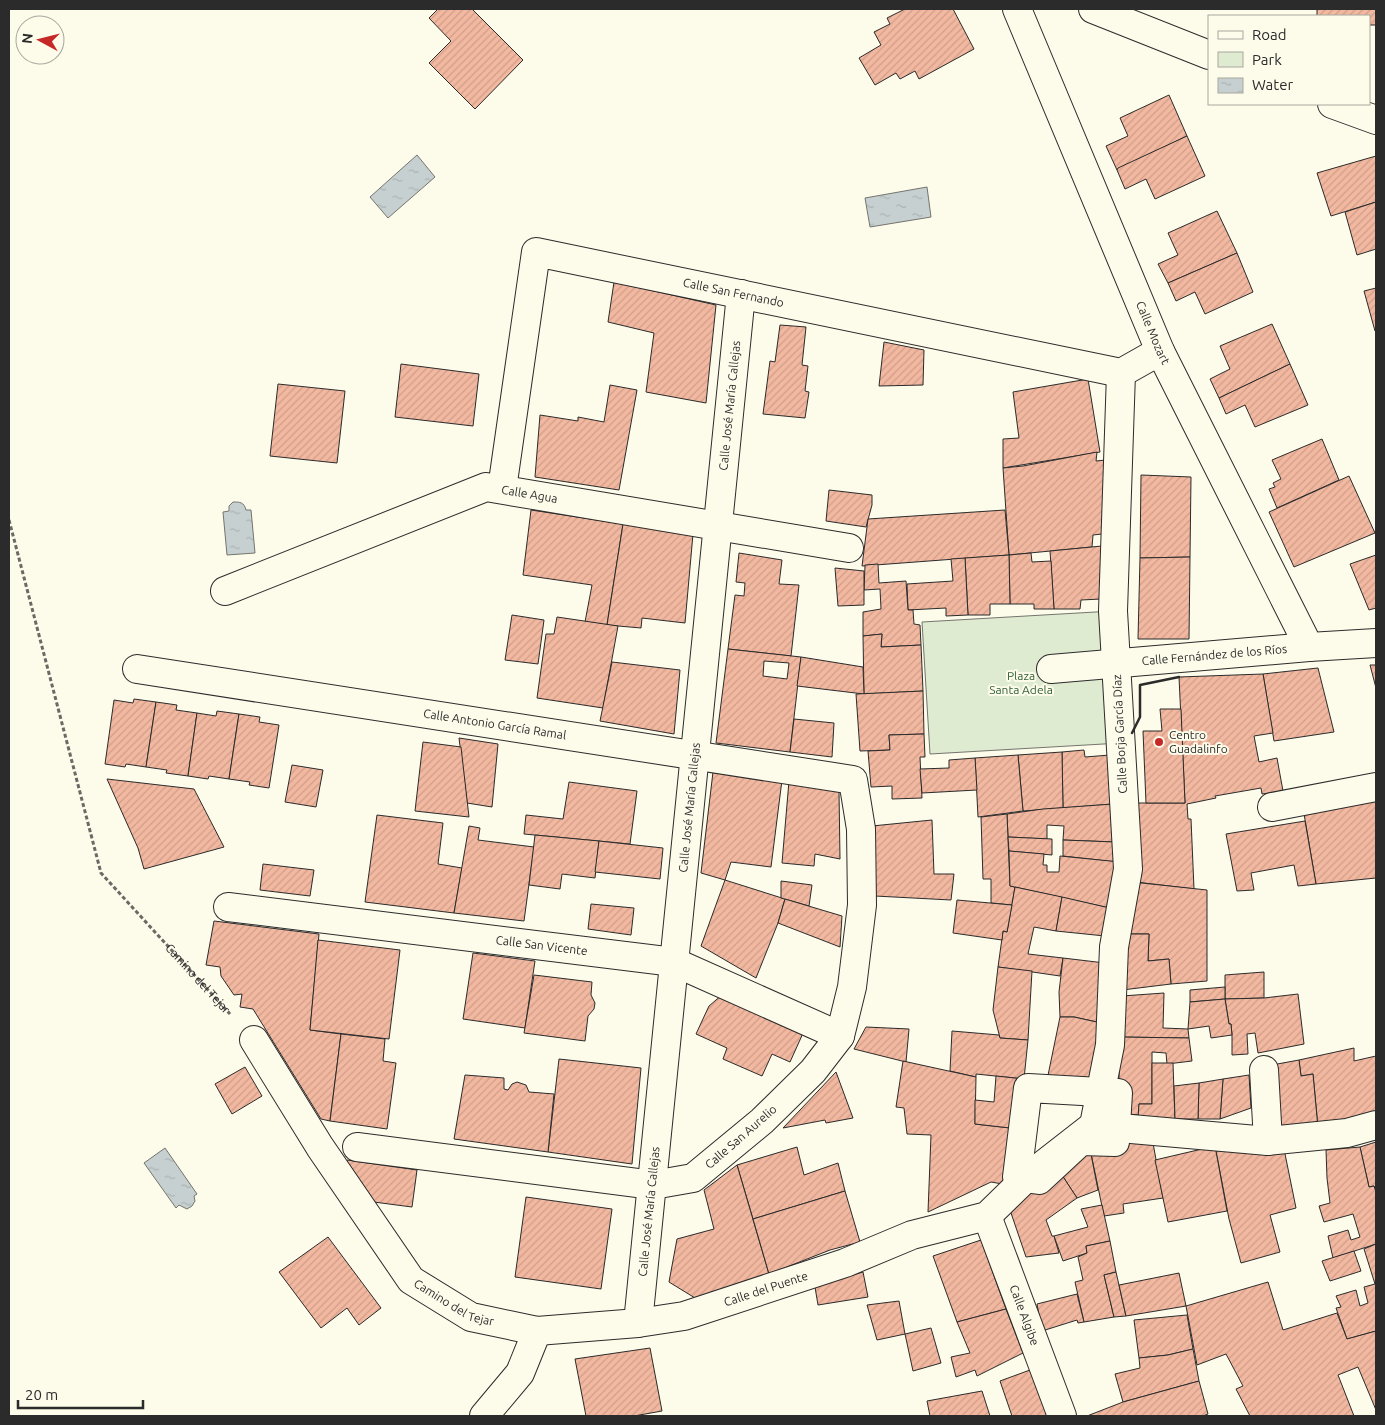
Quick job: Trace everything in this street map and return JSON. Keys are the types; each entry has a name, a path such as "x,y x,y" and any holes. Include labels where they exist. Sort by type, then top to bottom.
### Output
{"street":[{"name":"Calle Mozart","path":"1017,9 1160,351 1309,647"},
{"path":"1093,9 1208,55"},
{"path":"1335,105 1376,120"},
{"name":"Calle San Fernando","path":"502,490 536,252 1121,373"},
{"name":"Calle José María Callejas","path":"638,1323 741,294"},
{"path":"1121,373 1160,351"},
{"name":"Calle Borja García Díaz","path":"1101,1092 1110,1045 1114,947 1128,869 1113,611 1121,373"},
{"name":"Calle Agua","path":"225,591 486,487 849,548"},
{"name":"Calle Fernández de los Ríos","path":"1051,669 1376,643"},
{"name":"Calle Antonio García Ramal","path":"137,669 853,780"},
{"name":"Calle San Aurelio","path":"357,1147 652,1185 693,1178 768,1115 813,1071 840,1036 852,987 862,905 860,829 853,780"},
{"path":"1272,807 1376,787"},
{"name":"Calle San Vicente","path":"228,907 674,962 840,1036"},
{"name":"Camino del Tejar","path":"254,1040 320,1147 411,1280 471,1317 537,1332"},
{"path":"1264,1070 1268,1141"},
{"path":"1028,1088 1118,1093 1105,1127 1115,1142 1081,1141 1039,1180 1017,1177 1028,1088"},
{"path":"1105,1127 1268,1141 1347,1133 1376,1125"},
{"path":"987,1216 1026,1178"},
{"name":"Calle del Puente","path":"537,1332 638,1323 684,1316 845,1263 912,1235 987,1216"},
{"name":"Calle Algibe","path":"987,1216 1062,1416"},
{"path":"484,1416 520,1373 537,1332"}],"path":[{"name":"Camino del Tejar","path":"9,520 101,873 254,1040"}],"green space":[{"name":"Plaza Santa Adela","path":"1113,611 1121,743 930,754 922,622"}],"water":[{"path":"417,155 435,177 388,218 370,197"},
{"path":"927,187 931,217 870,227 865,198"},
{"path":"233,502 241,503 246,510 251,510 255,553 227,555 223,512 229,511 229,506"},
{"path":"165,1148 197,1194 194,1196 195,1201 192,1206 187,1209 179,1205 176,1208 144,1163"}],"building":[{"path":"438,9 472,9 523,60 475,109 429,63 451,41 429,18"},
{"path":"905,9 953,9 974,49 919,79 915,71 900,79 896,73 875,85 859,58 881,45 874,32 890,24 887,18"},
{"path":"1317,9 1376,9 1376,25 1370,25 1370,15 1317,15"},
{"path":"1169,95 1187,136 1117,170 1106,146 1128,136 1120,118"},
{"path":"1187,136 1205,176 1155,199 1146,179 1125,189 1117,170 1118,168"},
{"path":"1376,156 1376,202 1331,216 1317,173"},
{"path":"1376,202 1376,249 1357,255 1345,212"},
{"path":"1217,211 1237,253 1168,283 1158,264 1178,255 1168,233"},
{"path":"1237,253 1253,292 1205,314 1195,292 1176,301 1168,283"},
{"path":"614,282 716,305 706,403 646,392 654,333 608,322"},
{"path":"1376,288 1376,330 1375,331 1364,291"},
{"path":"1272,324 1290,364 1219,398 1210,379 1230,369 1220,346"},
{"path":"780,325 806,327 802,365 808,366 805,391 809,392 805,418 763,414 770,361 775,362"},
{"path":"884,342 924,350 923,385 879,386"},
{"path":"401,364 479,374 473,426 395,417"},
{"path":"1290,364 1308,405 1255,427 1245,405 1226,414 1219,398"},
{"path":"1088,379 1100,452 1003,468 1003,439 1019,438 1013,392"},
{"path":"278,384 345,391 337,463 270,456"},
{"path":"610,385 637,390 619,490 535,477 540,415 578,421 578,417 604,422"},
{"path":"1322,439 1339,480 1277,508 1269,489 1275,487 1273,483 1281,479 1272,460"},
{"path":"1097,452 1096,461 1106,460 1102,534 1093,535 1092,547 1009,555 1003,468"},
{"path":"1141,475 1191,477 1190,557 1140,558"},
{"path":"1349,476 1375,533 1294,567 1269,512"},
{"path":"829,490 872,495 872,505 866,527 826,521"},
{"path":"531,510 623,524 607,625 585,622 592,585 523,575"},
{"path":"1005,510 1009,555 862,566 868,519"},
{"path":"623,524 693,534 685,623 642,618 641,628 607,625"},
{"path":"1102,546 1101,599 1081,600 1080,609 1054,609 1050,551"},
{"path":"739,553 782,560 779,584 799,585 791,656 728,649 735,595 744,596 745,583 736,582"},
{"path":"1031,553 1032,562 1051,561 1054,609 1034,609 1034,604 1010,604 1009,555"},
{"path":"1009,555 1010,604 990,604 990,615 968,615 965,558"},
{"path":"1376,555 1376,608 1369,610 1350,564"},
{"path":"1190,557 1189,639 1138,639 1140,558"},
{"path":"965,558 968,615 946,616 946,608 908,610 907,584 953,581 951,559"},
{"path":"878,564 879,583 906,581 908,610 913,610 914,624 920,625 921,645 881,647 882,634 863,636 863,612 881,609 880,589 864,590 865,565"},
{"path":"835,568 864,571 864,605 838,606"},
{"path":"512,615 544,620 538,664 505,660"},
{"path":"557,617 618,626 603,708 537,698 546,634 554,634"},
{"path":"882,634 881,647 921,645 923,691 864,694 863,636"},
{"path":"728,649 801,657 790,752 716,743","holes":["764,661 789,663 787,679 763,676"]},
{"path":"801,657 863,667 864,694 797,686"},
{"path":"612,662 680,670 674,734 600,721"},
{"path":"1370,665 1376,665 1376,688"},
{"path":"1318,668 1334,732 1274,741 1263,674"},
{"path":"1263,674 1273,733 1254,736 1259,762 1277,758 1283,791 1262,794 1261,788 1215,796 1216,798 1187,804 1188,819 1191,819 1194,889 1136,882 1131,803 1185,803 1179,677"},
{"path":"923,691 924,734 889,735 890,750 860,751 856,694"},
{"path":"134,699 156,702 146,767 126,764 125,767 105,764 114,700 133,703"},
{"path":"156,702 177,705 176,710 197,713 188,776 166,773 167,770 146,767"},
{"path":"1160,709 1181,709 1185,803 1146,803 1143,731 1162,731"},
{"path":"217,711 239,714 229,779 209,776 208,779 188,776 197,713 216,716"},
{"path":"239,714 260,717 259,722 279,725 269,788 249,785 250,782 229,779"},
{"path":"794,719 834,723 832,757 790,752"},
{"path":"924,734 925,757 920,757 922,798 892,799 892,786 871,787 868,751 890,750 889,735"},
{"path":"459,738 498,744 492,807 467,803"},
{"path":"423,742 461,747 469,817 415,811"},
{"path":"1084,750 1085,757 1110,755 1113,804 1063,808 1062,752"},
{"path":"1062,752 1063,808 1023,811 1018,755"},
{"path":"1018,755 1023,811 978,817 975,758"},
{"path":"975,758 977,790 922,793 920,769 949,768 949,760"},
{"path":"292,765 323,770 316,807 285,802"},
{"path":"713,772 782,780 771,867 731,862 725,880 701,873"},
{"path":"107,779 194,789 224,847 144,869 138,848"},
{"path":"789,781 839,791 840,859 815,854 814,866 782,863"},
{"path":"569,782 637,791 630,844 524,834 526,815 563,819"},
{"path":"1376,789 1376,878 1316,884 1303,808"},
{"path":"1113,804 1115,842 1063,840 1064,826 1047,825 1047,839 1008,837 1007,814 1043,809"},
{"path":"1007,814 1010,886 1015,887 1012,905 991,903 991,879 983,879 981,817"},
{"path":"377,815 443,823 438,864 462,868 454,913 365,902"},
{"path":"932,820 934,874 954,874 951,900 875,896 872,826"},
{"path":"1305,821 1316,884 1298,886 1294,865 1251,873 1254,890 1237,891 1226,834"},
{"path":"469,826 480,828 478,840 534,847 524,921 454,913"},
{"path":"535,835 599,841 595,878 562,874 560,889 529,885"},
{"path":"1008,837 1052,839 1052,855 1009,851"},
{"path":"1063,840 1115,842 1116,862 1063,856"},
{"path":"599,841 663,848 660,879 595,872"},
{"path":"1009,851 1044,854 1043,865 1047,865 1047,872 1059,872 1060,856 1120,862 1114,909 1010,886"},
{"path":"263,864 314,870 310,896 260,890"},
{"path":"725,880 785,899 778,923 756,978 701,946"},
{"path":"781,881 812,885 809,906 781,898"},
{"path":"1132,882 1207,890 1207,981 1171,984 1169,959 1148,961 1149,934 1124,934"},
{"path":"1015,887 1062,897 1056,931 1034,927 1028,954 1063,958 1060,976 998,967 1003,931 1007,932"},
{"path":"1062,897 1114,909 1105,936 1056,931"},
{"path":"785,899 842,916 840,947 778,923"},
{"path":"957,900 1012,905 1007,932 1003,931 1002,940 953,933"},
{"path":"591,904 634,908 631,935 588,929"},
{"path":"214,921 319,934 310,1030 341,1034 330,1121 321,1119 253,1009 240,1007 242,994 234,995 221,976 220,967 206,965"},
{"path":"1124,934 1149,934 1148,961 1169,959 1171,984 1122,990"},
{"path":"318,940 400,950 389,1039 310,1030"},
{"path":"473,953 535,961 525,1028 463,1019"},
{"path":"1063,958 1105,963 1098,993 1111,994 1106,1024 1074,1017 1060,1017 1059,992"},
{"path":"998,967 1032,971 1028,1040 1000,1038 993,1010"},
{"path":"1264,972 1264,998 1225,999 1225,975"},
{"path":"534,975 592,982 591,995 595,1003 594,1009 588,1016 585,1041 524,1033"},
{"path":"1225,987 1225,999 1190,1002 1190,990"},
{"path":"1164,993 1163,1028 1188,1029 1189,1038 1120,1037 1122,996"},
{"path":"723,994 804,1031 790,1062 772,1054 762,1076 723,1059 727,1048 696,1034 709,1006"},
{"path":"1298,994 1304,1044 1258,1053 1255,1033 1247,1034 1248,1054 1232,1055 1231,1024 1229,1024 1225,999 1264,998"},
{"path":"1225,999 1232,1035 1211,1038 1209,1026 1188,1029 1190,1002"},
{"path":"1060,1017 1074,1017 1106,1024 1095,1090 1046,1085"},
{"path":"866,1027 909,1029 906,1062 854,1049"},
{"path":"952,1031 999,1035 1000,1038 1028,1040 1024,1079 976,1074 976,1077 950,1071"},
{"path":"341,1034 385,1039 383,1061 396,1063 387,1129 330,1121"},
{"path":"1120,1037 1189,1038 1192,1061 1167,1064 1166,1053 1152,1052 1152,1104 1139,1104 1139,1115 1118,1113"},
{"path":"1354,1048 1354,1061 1376,1056 1376,1113 1318,1128 1313,1074 1301,1076 1299,1060"},
{"path":"559,1059 641,1068 632,1164 548,1152"},
{"path":"1299,1060 1301,1076 1313,1074 1318,1128 1277,1133 1272,1065"},
{"path":"903,1061 976,1077 975,1124 1019,1129 1014,1186 991,1182 928,1212 931,1135 907,1134 904,1108 896,1107"},
{"path":"1152,1063 1173,1063 1175,1122 1138,1118 1139,1104 1152,1104"},
{"path":"245,1067 262,1096 232,1114 215,1084"},
{"path":"836,1072 853,1118 826,1123 825,1120 783,1128"},
{"path":"465,1075 504,1078 504,1089 508,1090 512,1084 517,1082 526,1085 529,1092 554,1094 548,1152 454,1139"},
{"path":"1249,1075 1251,1108 1220,1119 1223,1079"},
{"path":"996,1076 1024,1079 1019,1129 975,1124 975,1100 994,1102"},
{"path":"1223,1079 1220,1119 1198,1119 1199,1083"},
{"path":"1199,1083 1198,1119 1175,1119 1174,1086"},
{"path":"1376,1142 1376,1192 1374,1186 1369,1187 1360,1147"},
{"path":"1153,1143 1163,1198 1123,1204 1124,1213 1104,1216 1089,1144"},
{"path":"1089,1144 1098,1190 1077,1198 1058,1169"},
{"path":"1215,1146 1284,1149 1296,1208 1270,1215 1280,1252 1241,1263 1229,1219"},
{"path":"1215,1146 1227,1211 1168,1222 1155,1160"},
{"path":"797,1147 804,1175 838,1163 845,1191 753,1219 737,1165"},
{"path":"1360,1147 1369,1187 1374,1186 1376,1192 1376,1244 1333,1258 1328,1236 1348,1230 1351,1240 1360,1237 1353,1214 1324,1222 1319,1206 1330,1203 1326,1150"},
{"path":"347,1160 417,1170 412,1207 366,1201 345,1164"},
{"path":"737,1165 769,1274 695,1298 669,1282 677,1239 714,1229 704,1190"},
{"path":"1058,1169 1077,1198 1046,1220 1052,1236 1054,1236 1059,1253 1026,1257 1010,1210"},
{"path":"845,1191 860,1242 830,1250 769,1274 753,1219"},
{"path":"526,1197 612,1209 601,1289 515,1277"},
{"path":"1102,1205 1110,1241 1086,1246 1087,1253 1063,1261 1054,1236 1088,1227 1081,1209"},
{"path":"328,1237 381,1308 359,1325 347,1308 321,1328 279,1272"},
{"path":"981,1240 1006,1309 957,1322 933,1256"},
{"path":"1110,1241 1116,1272 1104,1275 1114,1317 1084,1322 1075,1282 1083,1280 1078,1257 1087,1253 1086,1246"},
{"path":"1376,1244 1376,1331 1347,1339 1336,1308 1341,1307 1336,1296 1356,1290 1360,1306 1368,1303 1364,1287 1375,1284 1364,1249"},
{"path":"1354,1251 1361,1271 1330,1281 1322,1261"},
{"path":"863,1272 868,1297 818,1305 815,1287"},
{"path":"1116,1272 1126,1316 1114,1317 1104,1275"},
{"path":"1179,1273 1186,1306 1126,1316 1119,1285"},
{"path":"1268,1282 1283,1330 1337,1313 1347,1339 1376,1331 1376,1410 1358,1367 1338,1375 1354,1416 1250,1416 1236,1389 1243,1386 1226,1354 1197,1365 1186,1306"},
{"path":"1077,1294 1084,1322 1078,1323 1077,1320 1042,1331 1037,1304"},
{"path":"899,1301 905,1334 877,1340 867,1305"},
{"path":"1006,1309 1023,1353 977,1376 975,1370 956,1377 951,1357 970,1353 957,1322"},
{"path":"1187,1315 1193,1349 1168,1355 1139,1358 1134,1320"},
{"path":"931,1328 941,1363 913,1371 905,1334"},
{"path":"650,1348 662,1411 634,1416 586,1416 575,1359"},
{"path":"1193,1349 1199,1381 1123,1402 1115,1374 1140,1368 1139,1358 1168,1355"},
{"path":"1030,1370 1048,1416 1012,1416 1000,1381"},
{"path":"1199,1381 1208,1414 1203,1416 1087,1416 1123,1402"},
{"path":"982,1391 990,1416 930,1416 927,1401"}],"wall":[{"path":"1132,733 1140,717 1140,685 1179,677"}],"place":[{"name":"Centro Guadalinfo","path":"1159,742"}]}
